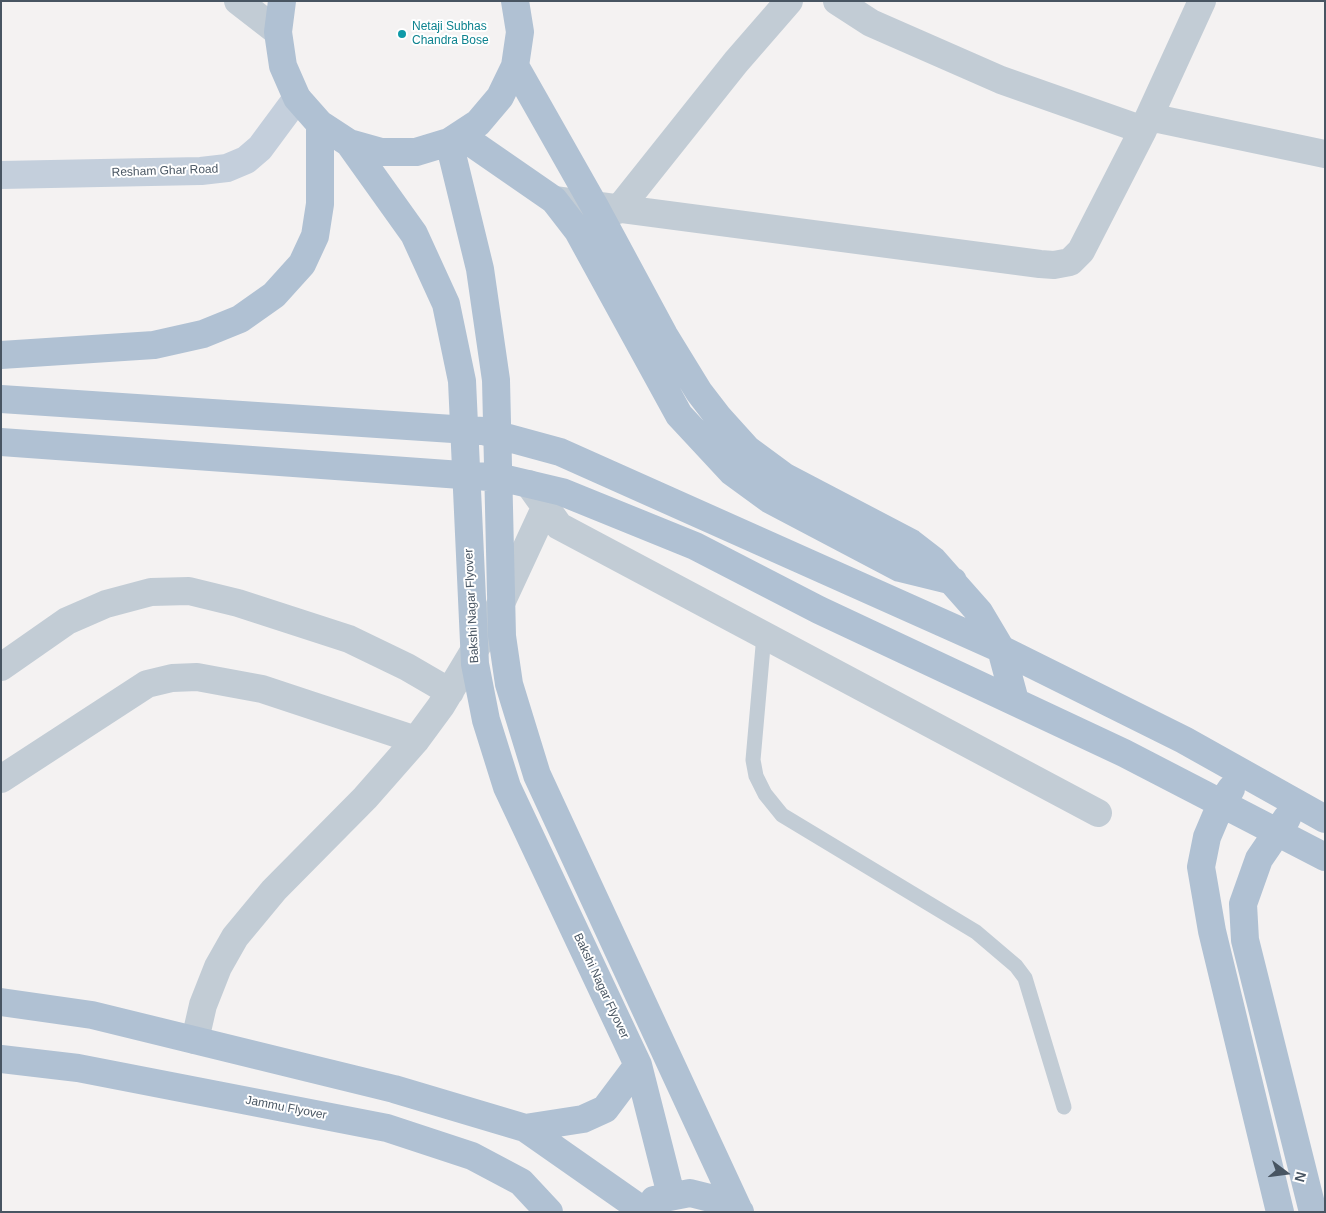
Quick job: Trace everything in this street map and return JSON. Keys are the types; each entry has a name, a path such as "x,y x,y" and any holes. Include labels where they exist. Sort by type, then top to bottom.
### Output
{"main road":[{"path":"282,1 278,32 283,66 297,98 320,124 348,143 381,152 416,152 455,139 478,123 500,97 514,66 520,32 515,1"},
{"path":"514,66 607,208 664,335 699,392 719,418 747,449 785,477 911,543 953,581 979,612 1001,649 1015,701"},
{"path":"1,355 154,345 203,334 240,319 274,295 302,264 314,236 320,204 320,124"},
{"path":"455,139 554,200 578,231 679,415 732,472 769,499 900,568 953,581"},
{"path":"455,139 480,269 496,380 502,636 509,684 537,774 740,1211"},
{"name":"Bakshi Nagar Flyover","path":"348,143 414,234 446,304 462,381 475,664 480,693 507,787 638,1065 671,1195"},
{"path":"1,399 483,431 560,452 1001,649 1184,740 1325,819"},
{"path":"1,442 503,478 578,498 695,546 819,610 1124,753 1325,857"},
{"path":"1242,773 1221,804 1207,836 1201,867 1206,898 1280,1212"},
{"path":"1296,804 1258,859 1243,904 1245,940 1313,1212"},
{"path":"1,1002 92,1015 394,1089 525,1128 630,1209 671,1195 690,1193 704,1196 740,1211"},
{"name":"Jammu Flyover","path":"1,1059 78,1068 387,1128 472,1156 521,1182 550,1212"},
{"path":"525,1128 583,1120 605,1108 638,1065"}],"street":[{"path":"238,1 278,32"},
{"path":"607,208 789,1"},
{"path":"837,1 871,23 1001,80 1146,124 1325,154"},
{"path":"554,200 1054,265 1070,262 1081,251 1146,124 1202,1"},
{"name":"Resham Ghar Road","path":"1,175 201,171 226,168 246,160 260,148 297,98"},
{"path":"529,484 559,526 1098,812"},
{"path":"195,1040 203,1005 218,967 235,937 274,890 365,798 416,740 450,692 495,616 545,508"},
{"path":"1,667 67,622 106,604 151,592 189,591 238,603 349,639 400,663 450,692"},
{"path":"1,779 147,684 172,678 197,677 262,689 416,740"}],"lane":[{"path":"764,635 753,760 756,776 765,794 782,815 976,932 1016,966 1025,978 1064,1108"}],"place":[{"name":"Netaji Subhas Chandra Bose","path":"402,34"}]}
